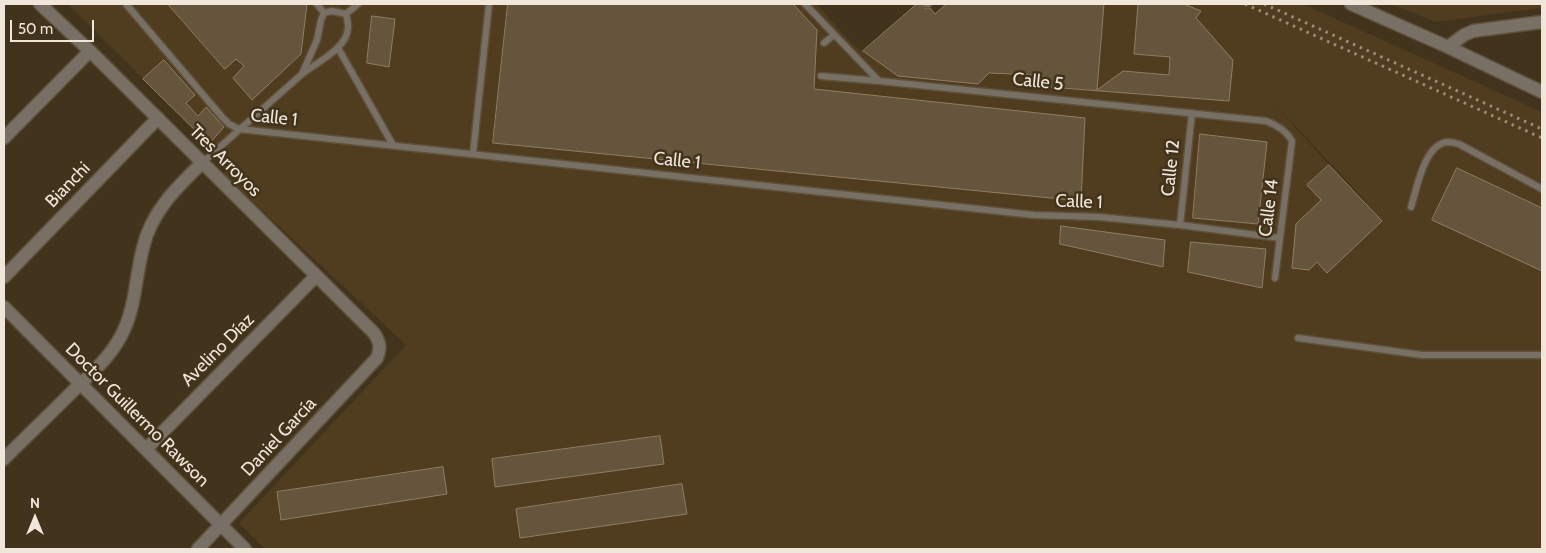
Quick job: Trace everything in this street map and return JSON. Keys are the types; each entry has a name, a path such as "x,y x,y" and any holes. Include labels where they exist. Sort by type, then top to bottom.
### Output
{"street":[{"name":"Tres Arroyos","path":"40,4 203,162 374,333 380,346"},
{"path":"1351,4 1448,47 1542,92"},
{"path":"1448,47 1464,35 1474,31 1542,22"},
{"path":"6,132 90,51"},
{"name":"Bianchi","path":"4,277 158,118"},
{"path":"4,459 113,350 127,324 134,299 143,247 153,221 180,184 203,162"},
{"name":"Avelino Díaz","path":"146,449 316,276"},
{"name":"Doctor Guillermo Rawson","path":"4,307 245,549"},
{"name":"Daniel García","path":"198,549 378,358 380,346"}],"lane":[{"name":"Calle 1","path":"126,4 222,117 229,124 239,129 1034,216 1099,217 1280,238"},
{"path":"317,4 324,13"},
{"path":"346,14 358,4"},
{"path":"472,154 489,4"},
{"path":"805,4 879,81"},
{"path":"324,13 332,11 346,14"},
{"path":"302,74 317,40 324,13"},
{"path":"203,162 302,74 338,48 349,28 346,14"},
{"path":"824,43 834,35"},
{"path":"338,48 393,145"},
{"name":"Calle 5","path":"821,76 1192,113 1271,123 1276,124 1292,141"},
{"name":"Calle 12","path":"1180,225 1192,113"},
{"name":"Calle 14","path":"1275,278 1292,141"},
{"path":"1411,207 1428,156 1437,146 1448,142 1459,144 1542,189"},
{"path":"1298,338 1422,355 1542,356"}],"shaded area":[{"path":"68,4 817,4 852,44 898,76 978,4 1303,4 1542,112 1542,549 265,549 239,523 406,345 223,174 229,164","holes":["1270,99 1362,197 1372,210"]},
{"path":"1391,4 1542,4 1542,8 1435,22"}],"building":[{"path":"168,4 307,4 301,54 252,100 233,78 244,66 236,59 225,69"},
{"path":"508,4 793,4 817,30 814,89 1085,118 1081,201 493,143"},
{"path":"917,4 922,4 925,9 930,8 935,14 946,4 1104,4 1097,90 1123,71 1169,75 1170,57 1134,54 1138,4 1184,4 1201,11 1196,18 1233,60 1229,101 1036,86 1037,75 989,73 978,84 898,76 863,51"},
{"path":"372,16 395,19 389,67 367,63"},
{"path":"164,60 195,95 186,103 198,116 206,107 224,127 209,144 143,79"},
{"path":"1200,134 1267,142 1258,224 1193,218"},
{"path":"1329,165 1382,221 1327,273 1317,262 1309,270 1292,268 1296,224 1321,200 1307,185"},
{"path":"1457,168 1542,208 1542,271 1432,220"},
{"path":"1061,226 1165,240 1163,267 1060,244"},
{"path":"1191,242 1266,249 1262,288 1188,272"},
{"path":"660,436 664,464 495,487 492,459"},
{"path":"443,467 447,494 281,520 277,492"},
{"path":"682,484 687,514 520,538 516,509"}],"railway":[{"path":"1245,4 1542,138"},
{"path":"1264,4 1542,129"}]}
